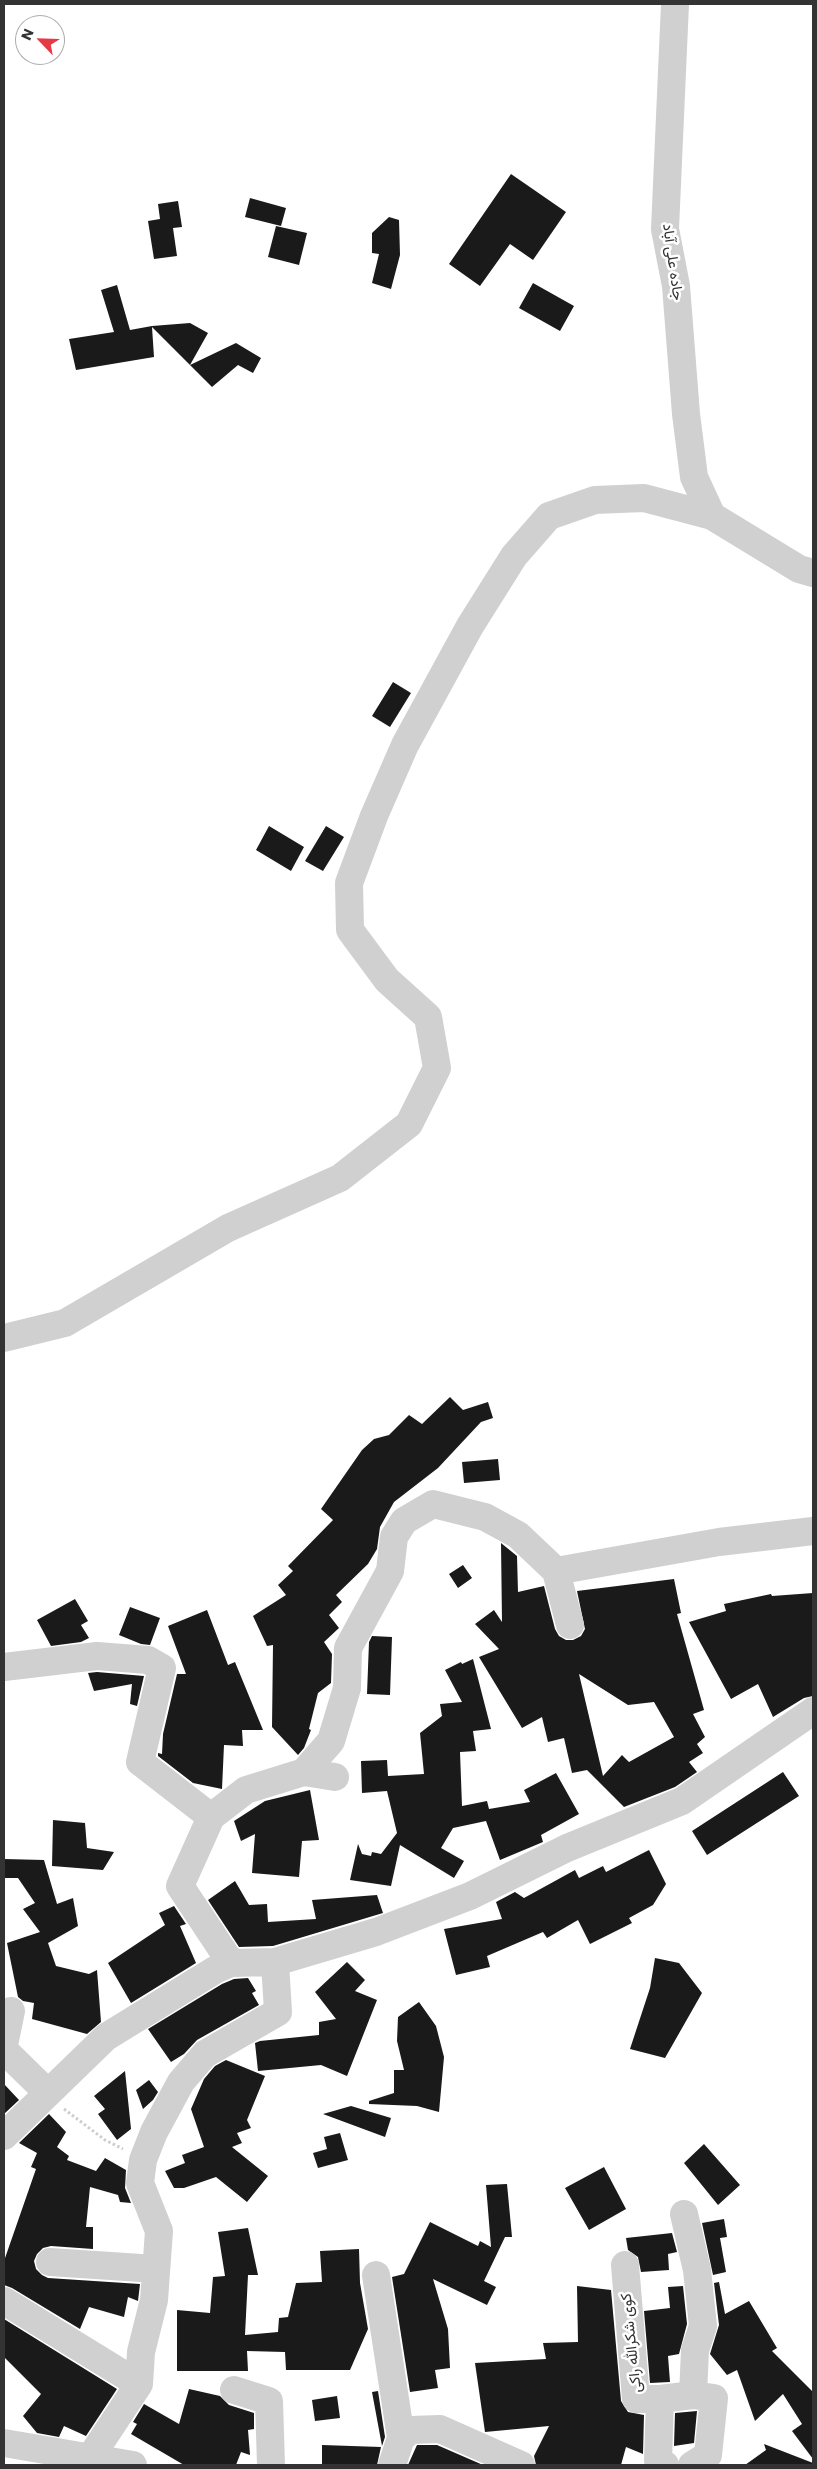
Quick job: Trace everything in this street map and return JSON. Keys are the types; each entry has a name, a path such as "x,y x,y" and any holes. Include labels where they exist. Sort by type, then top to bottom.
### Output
{"street":[{"name":"جاده علی آباد","path":"675,4 665,228 676,286 686,414 694,477 712,516"},
{"path":"4,1338 65,1323 228,1228 340,1178 410,1124 437,1068 428,1017 387,980 350,930 349,883 374,816 405,744 470,626 514,556 549,516 595,500 644,498 712,516 799,569 813,573"},
{"path":"304,1772 331,1741 347,1688 348,1648 390,1571 394,1537 404,1521 433,1504 485,1517 518,1535 556,1570 570,1625"},
{"path":"556,1570 720,1542 813,1531"},
{"path":"4,1667 97,1656 148,1660 162,1668 140,1762 211,1817"},
{"path":"4,2136 106,2036 215,1970 231,1963 275,1962 376,1932 470,1896 567,1848 682,1801 813,1711"},
{"path":"231,1963 180,1886 211,1817 246,1790 304,1772 336,1777"},
{"path":"90,2458 139,2384 141,2352 154,2300 159,2231 140,2183 143,2160 154,2132 181,2082 205,2054 278,2012 275,1962"},
{"path":"4,2045 11,2011"},
{"path":"4,2050 47,2092"},
{"path":"684,2214 698,2270 703,2326 695,2350 693,2395"},
{"path":"50,2262 156,2269"},
{"name":"کوی شکرالله راکی","path":"625,2264 636,2399 660,2399"},
{"path":"376,2275 401,2438 392,2465"},
{"path":"4,2301 139,2384"},
{"path":"234,2390 269,2401 271,2465"},
{"path":"665,2465 658,2462 660,2399 693,2395 714,2398 708,2455 692,2465"},
{"path":"401,2438 411,2430 440,2429 520,2465"},
{"path":"4,2443 133,2465"}],"path":[{"path":"47,2092 72,2116 105,2140 143,2160"}],"building":[{"path":"511,174 566,212 533,260 510,244 480,286 449,264"},
{"path":"250,198 286,208 281,226 245,217"},
{"path":"178,201 182,227 173,228 177,256 154,259 148,221 160,219 158,204"},
{"path":"389,217 399,220 400,255 391,289 372,283 379,254 372,253 372,233"},
{"path":"276,226 307,233 299,265 268,257"},
{"path":"533,283 574,306 560,331 519,308"},
{"path":"117,285 130,330 152,326 190,323 208,333 190,365 152,327 154,357 76,370 69,339 114,332 101,290"},
{"path":"236,343 261,358 253,373 238,365 212,387 190,365"},
{"path":"393,682 411,693 390,727 372,716"},
{"path":"269,826 304,847 291,871 256,850"},
{"path":"326,826 344,837 323,871 305,861"},
{"path":"450,1397 463,1410 488,1402 493,1418 481,1422 438,1468 394,1502 380,1527 377,1549 368,1564 336,1595 342,1602 329,1615 339,1628 324,1642 332,1654 331,1683 318,1693 309,1729 311,1730 304,1748 298,1755 272,1727 273,1645 267,1646 253,1616 286,1595 278,1585 293,1571 288,1566 333,1520 321,1509 362,1450 374,1439 389,1435 409,1415 422,1424"},
{"path":"498,1459 500,1480 464,1483 462,1462"},
{"path":"501,1543 517,1556 518,1592 544,1586 555,1629 559,1636 566,1640 573,1640 581,1636 585,1629 577,1591 674,1579 681,1613 677,1614 704,1710 693,1714 705,1737 697,1744 703,1753 689,1762 697,1772 675,1787 624,1807 587,1770 572,1773 564,1738 548,1742 542,1717 522,1728 479,1657 499,1649 475,1624 494,1610 502,1622","holes":["579,1674 628,1705 654,1702 674,1737 629,1762 622,1755 603,1776"]},
{"path":"463,1565 472,1578 458,1588 449,1574"},
{"path":"813,1593 813,1696 804,1698 773,1717 758,1684 731,1699 689,1622 726,1611 724,1604 771,1594 772,1596"},
{"path":"75,1599 88,1621 81,1625 89,1638 81,1642 51,1646 37,1620"},
{"path":"130,1607 160,1618 150,1645 141,1644 119,1635"},
{"path":"207,1610 228,1665 235,1662 263,1730 242,1730 243,1746 224,1745 222,1789 193,1783 158,1756 158,1753 162,1754 163,1734 177,1674 186,1674 168,1626"},
{"path":"372,1636 392,1637 390,1695 367,1694 369,1642"},
{"path":"473,1659 491,1729 473,1731 476,1751 460,1752 462,1806 487,1801 489,1809 530,1802 524,1790 556,1773 579,1814 541,1835 543,1842 500,1860 486,1821 453,1828 441,1848 464,1861 454,1878 400,1845 391,1886 350,1880 358,1844 362,1854 371,1856 372,1852 381,1854 397,1833 387,1791 362,1793 361,1761 387,1760 388,1776 424,1774 420,1733 442,1716 440,1704 462,1702 445,1670 461,1662 462,1664"},
{"path":"88,1673 144,1676 137,1706 130,1704 132,1684 94,1691"},
{"path":"783,1772 799,1796 707,1855 692,1831"},
{"path":"310,1790 319,1840 302,1841 299,1877 252,1873 255,1834 241,1841 234,1821 265,1801"},
{"path":"53,1820 85,1823 87,1848 114,1852 103,1870 52,1866"},
{"path":"649,1850 666,1884 653,1905 629,1918 632,1923 590,1944 578,1920 547,1938 543,1932 487,1956 490,1967 456,1975 444,1929 502,1919 496,1902 515,1892 524,1898 575,1870 579,1878 603,1866 606,1872"},
{"path":"4,1859 44,1860 57,1904 73,1898 78,1926 48,1943 56,1966 89,1974 97,1970 101,2022 87,2034 32,2019 34,2003 23,2001 18,1997 7,1943 40,1932 23,1909 35,1903 18,1878 4,1878"},
{"path":"235,1881 249,1905 267,1904 268,1922 316,1919 312,1900 377,1895 383,1913 273,1946 239,1947 208,1900"},
{"path":"174,1906 186,1924 180,1926 196,1963 131,2003 108,1963 165,1925 159,1913"},
{"path":"655,1958 679,1963 702,1993 665,2058 630,2049 650,1988"},
{"path":"347,1962 365,1980 355,1991 377,2000 347,2076 321,2065 258,2071 255,2043 319,2035 319,2022 336,2019 315,1992"},
{"path":"248,1978 256,1991 252,1993 259,2005 197,2040 184,2054 171,2062 148,2029 222,1984 234,1979"},
{"path":"419,2002 436,2026 444,2057 439,2112 417,2106 369,2104 369,2101 394,2093 394,2070 404,2070 397,2041 398,2017"},
{"path":"226,2060 265,2076 247,2120 251,2128 237,2133 242,2143 232,2147 268,2176 247,2202 216,2177 184,2188 174,2188 165,2171 185,2163 182,2155 204,2147 191,2109 204,2079 215,2066"},
{"path":"125,2071 131,2129 117,2140 98,2114 105,2109 94,2096"},
{"path":"149,2080 158,2092 153,2100 143,2109 136,2090"},
{"path":"4,2084 19,2100 4,2114"},
{"path":"351,2106 391,2118 385,2137 323,2114"},
{"path":"49,2114 66,2132 57,2147 69,2156 67,2160 96,2171 105,2158 126,2170 125,2188 131,2203 120,2202 118,2195 90,2187 86,2227 93,2227 93,2249 51,2246 43,2248 37,2254 34,2261 36,2269 48,2278 140,2284 138,2301 128,2297 124,2317 89,2307 80,2329 4,2285 4,2261 36,2169 31,2167 37,2153 19,2143"},
{"path":"340,2133 348,2160 318,2168 313,2153 327,2149 324,2137"},
{"path":"704,2144 740,2185 718,2205 684,2163"},
{"path":"604,2167 626,2209 589,2230 565,2188"},
{"path":"507,2184 512,2237 505,2237 484,2281 496,2287 487,2305 433,2279 448,2329 450,2368 435,2370 438,2388 410,2392 392,2277 404,2274 430,2222 478,2246 480,2241 491,2247 486,2185"},
{"path":"724,2219 727,2237 720,2238 726,2272 713,2275 702,2223"},
{"path":"248,2228 258,2275 248,2275 245,2335 278,2332 279,2318 288,2317 296,2283 322,2282 320,2251 359,2249 360,2283 368,2329 350,2370 286,2370 285,2352 247,2351 248,2371 177,2371 177,2310 210,2313 213,2277 225,2276 218,2232"},
{"path":"672,2233 677,2252 668,2254 669,2270 641,2272 638,2257 628,2250 626,2238"},
{"path":"719,2282 725,2314 749,2301 777,2348 772,2351 813,2392 813,2459 792,2431 802,2424 783,2394 755,2421 737,2370 727,2375 710,2354 719,2325 714,2283"},
{"path":"577,2286 611,2290 621,2401 628,2412 644,2415 643,2454 626,2447 621,2465 536,2465 534,2456 549,2426 485,2432 475,2363 546,2359 543,2343 578,2342"},
{"path":"683,2286 687,2324 679,2354 668,2356 670,2382 650,2383 644,2311 670,2308 668,2287"},
{"path":"4,2319 117,2389 86,2436 64,2426 59,2437 37,2433 23,2416 41,2394 4,2357"},
{"path":"189,2389 220,2396 229,2405 254,2413 254,2429 248,2430 250,2455 241,2452 236,2465 184,2465 131,2434 137,2424 133,2422 144,2404 179,2424"},
{"path":"378,2391 385,2437 382,2446 372,2392"},
{"path":"337,2396 340,2418 315,2421 312,2400"},
{"path":"697,2411 694,2443 674,2446 675,2413"},
{"path":"764,2444 813,2463 813,2465 745,2465 766,2450"},
{"path":"322,2445 381,2447 377,2465 322,2465"},
{"path":"417,2445 437,2445 483,2465 408,2465"}]}
